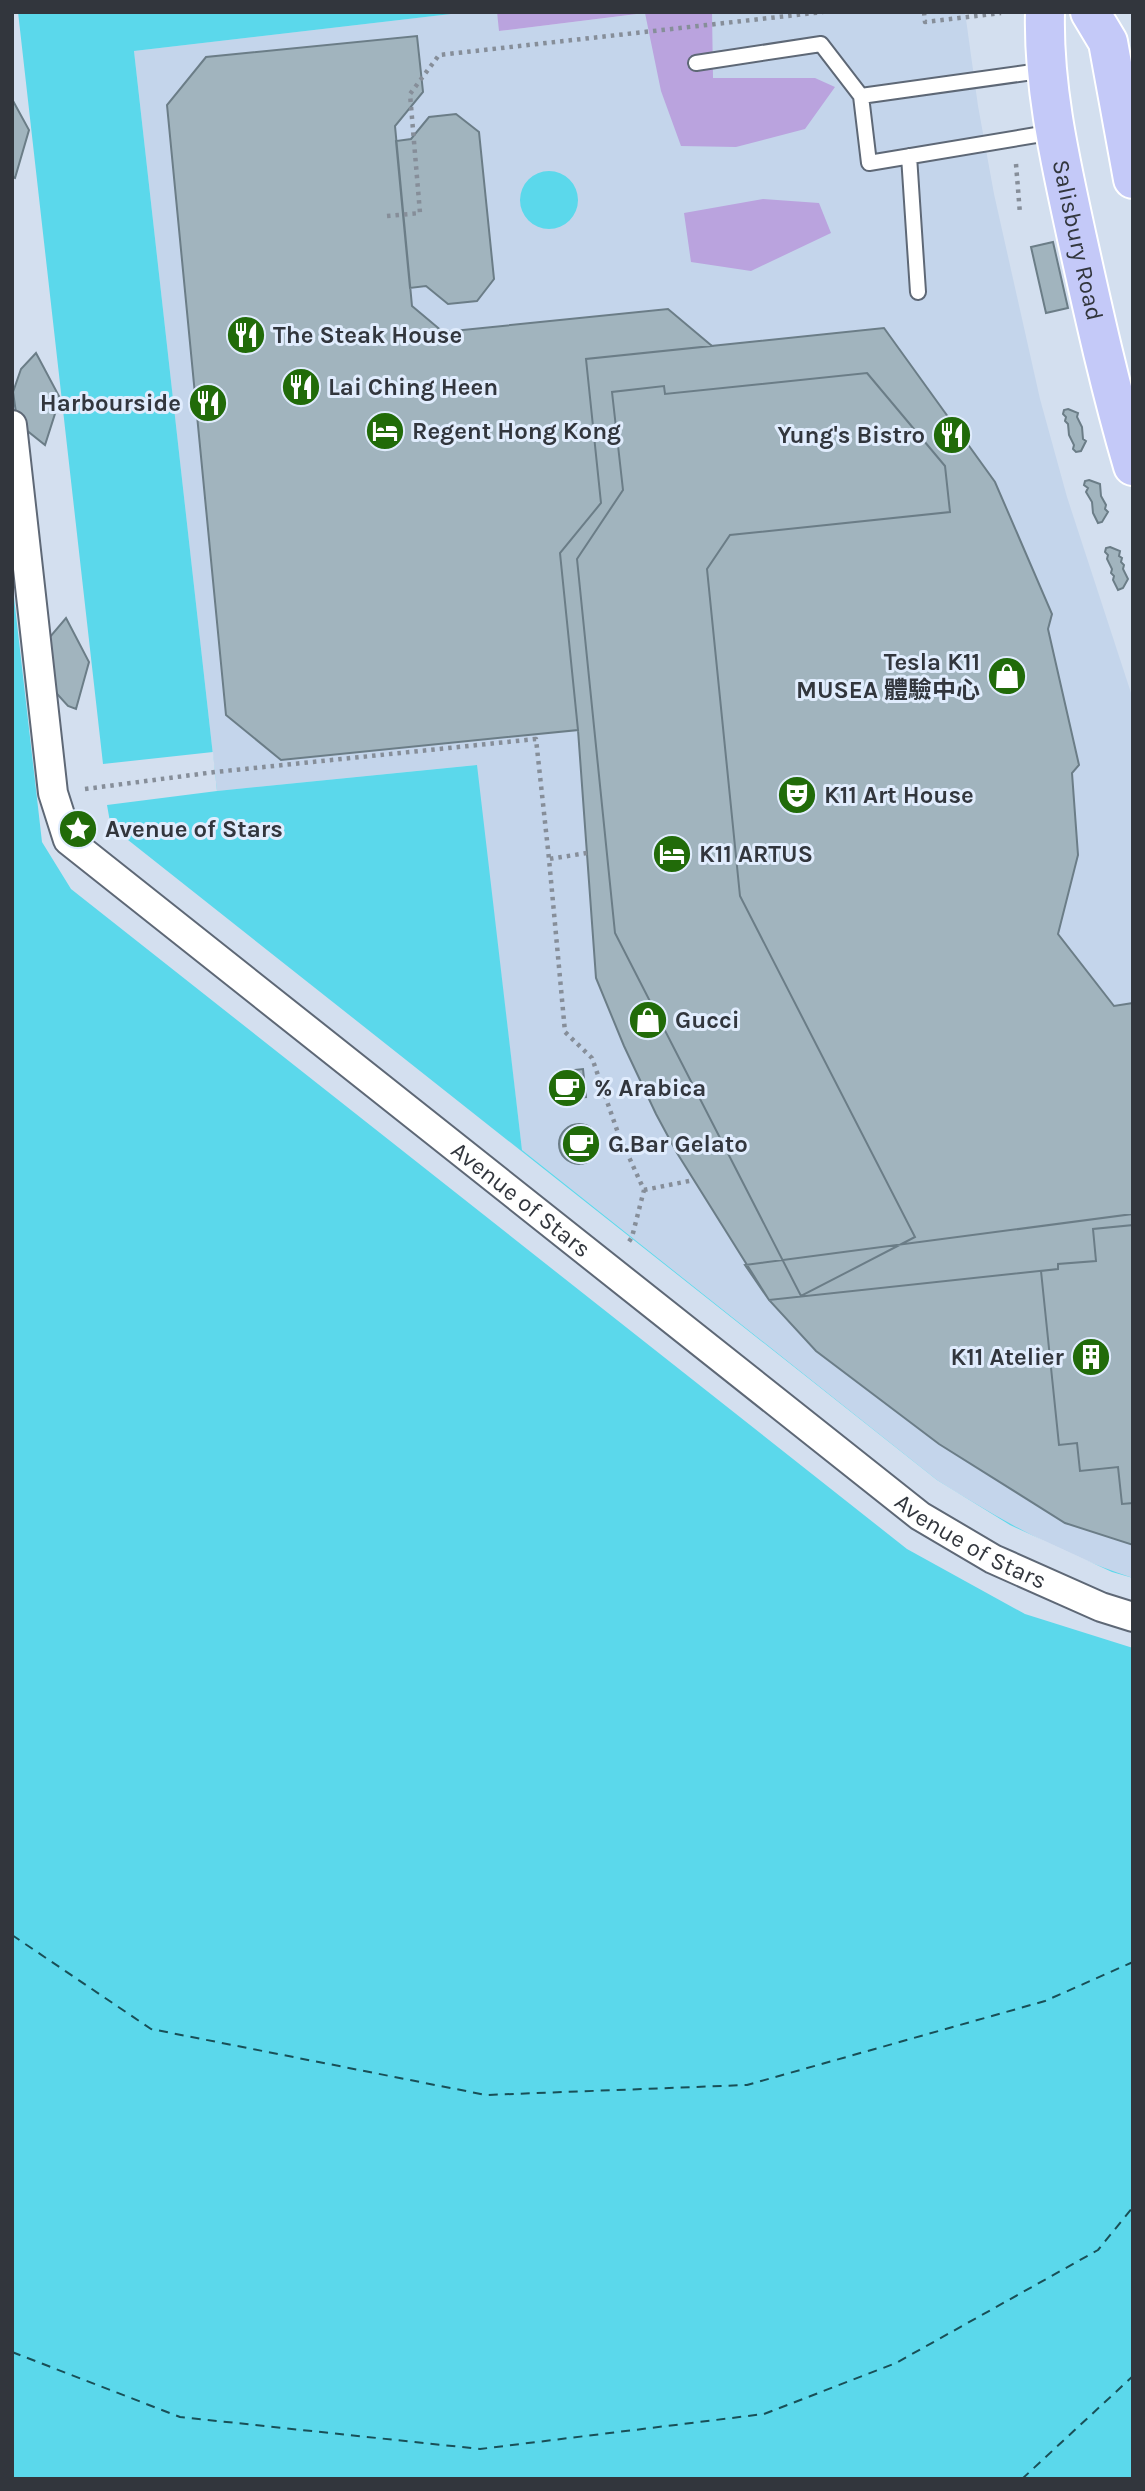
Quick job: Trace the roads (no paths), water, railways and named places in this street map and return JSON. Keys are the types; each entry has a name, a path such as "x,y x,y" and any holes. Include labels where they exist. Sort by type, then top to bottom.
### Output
{"main road":[{"name":"Salisbury Road","path":"1045,12 1044,45 1055,132 1098,332 1133,466"},
{"path":"1090,12 1108,42 1133,179"}],"street":[{"name":"Avenue of Stars","path":"12,425 53,793 68,840 920,1516 993,1559 1101,1607 1133,1617"}],"lane":[{"path":"696,63 821,44 861,96 869,163 1055,132"},
{"path":"861,96 1048,70"},
{"path":"909,156 918,292"}],"water":[{"path":"12,12 468,12 134,51 217,791 477,765 522,1150 937,1480 1032,1535 1082,1559 1133,1578 1133,2479 12,2479"},
{"path":"543,171 555,171 570,179 578,194 578,206 570,221 555,229 543,229 528,221 520,206 520,194 528,179"}],"place":[{"name":"The Steak House","path":"246,335"},
{"name":"Lai Ching Heen","path":"301,387"},
{"name":"Harbourside","path":"208,403"},
{"name":"Regent Hong Kong","path":"385,431"},
{"name":"Yung's Bistro","path":"952,435"},
{"name":"Tesla K11 MUSEA 體驗中心","path":"1007,676"},
{"name":"K11 Art House","path":"797,795"},
{"name":"Avenue of Stars","path":"78,829"},
{"name":"K11 ARTUS","path":"672,854"},
{"name":"Gucci","path":"648,1020"},
{"name":"% Arabica","path":"567,1088"},
{"name":"G.Bar Gelato","path":"581,1144"},
{"name":"K11 Atelier","path":"1091,1357"}]}
